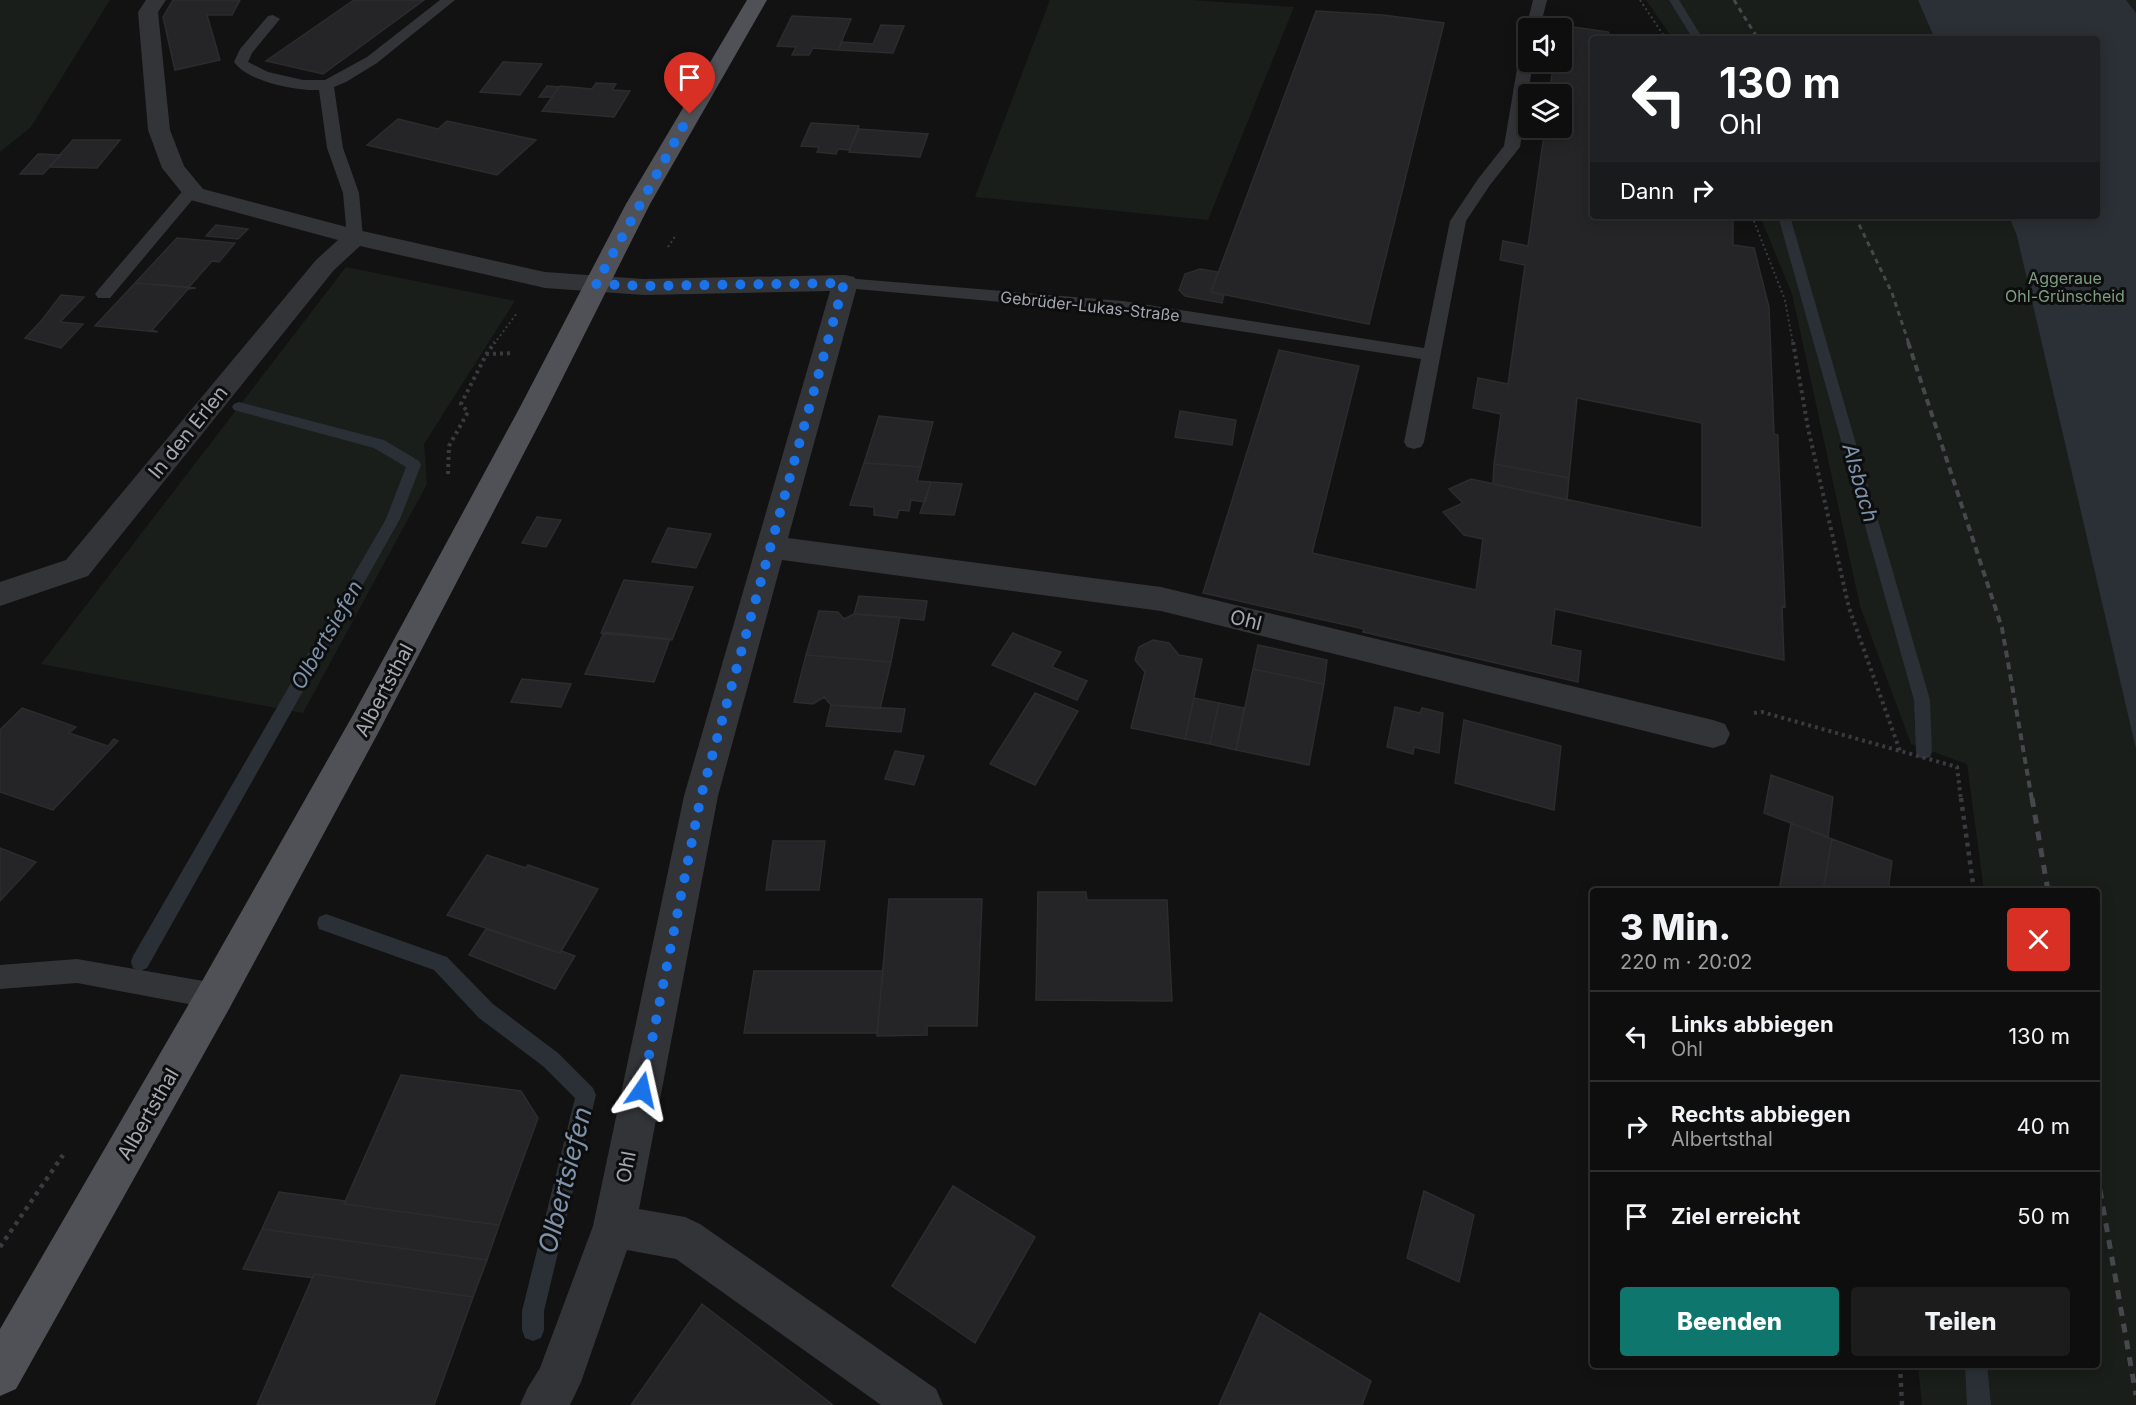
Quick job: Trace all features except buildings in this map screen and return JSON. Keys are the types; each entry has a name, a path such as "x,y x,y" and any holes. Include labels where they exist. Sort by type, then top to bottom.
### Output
{"main road":[{"name":"Albertsthal","path":"0,1373 215,996 365,725 533,409 648,186 757,0"}],"street":[{"path":"156,0 148,12 159,130 173,168 195,194 355,237 545,280 644,286 844,283"},
{"name":"In den Erlen","path":"0,594 77,568 325,265 355,237"},
{"name":"Ohl","path":"543,1405 558,1382 614,1226 701,796 844,283"},
{"name":"Ohl","path":"771,547 1161,599 1713,734"},
{"path":"614,1226 685,1239 920,1405"}],"lane":[{"path":"273,19 245,52 242,62 246,68 259,74 301,85 326,85 351,74 448,0"},
{"path":"1536,18 1540,0"},
{"path":"1414,442 1458,221 1484,182 1512,147 1524,72"},
{"path":"326,85 335,148 351,193 355,237"},
{"path":"104,294 192,190"},
{"name":"Gebrüder-Lukas-Straße","path":"844,283 1123,307 1432,355"},
{"path":"0,977 77,970 215,996"}],"path":[{"path":"1640,0 1664,36"},
{"path":"1753,219 1785,300 1808,428 1849,608 1900,751"},
{"path":"448,476 449,446 468,412 461,404 486,354 545,280"},
{"path":"1713,734 1724,714 1762,712 1957,767 1974,888"},
{"path":"0,1247 69,1146"},
{"path":"1900,1368 1902,1405"}],"green space":[{"path":"0,0 110,0 31,127 0,152"},
{"path":"1050,0 1192,0 1294,7 1208,220 975,197"},
{"name":"Aggeraue Ohl-Grünscheid","path":"1646,0 2136,0 2136,1405 1922,1405 1918,1368 2100,1368 2100,888 1984,888 1967,764 1911,744 1860,606 1792,294 1761,219 2100,219 2100,36 1671,36"},
{"path":"346,267 515,301 424,444 427,484 303,713 41,664"}],"shaded area":[{"path":"1918,0 2126,0 2136,13 2136,749 2017,236 2010,219 2100,219 2100,36 1934,36"}],"waterway":[{"name":"Alsbach","path":"1674,0 1696,36"},
{"name":"Alsbach","path":"1785,219 1922,700 1924,752"},
{"name":"Olbertsiefen","path":"140,962 393,519 414,465 379,444 239,407"},
{"name":"Olbertsiefen","path":"326,923 440,963 486,1011 551,1060 586,1095 533,1311 533,1330"},
{"name":"Alsbach","path":"1976,1368 1979,1405"}],"railway":[{"path":"1734,0 1756,36"},
{"path":"1856,219 1892,293 1909,344"},
{"path":"1908,342 2002,628 2032,800"},
{"path":"2032,798 2047,888"},
{"path":"2100,1190 2136,1395"}],"route":[{"path":"642,1090 701,796 844,283 644,286 596,284 648,186 690,114"}]}
